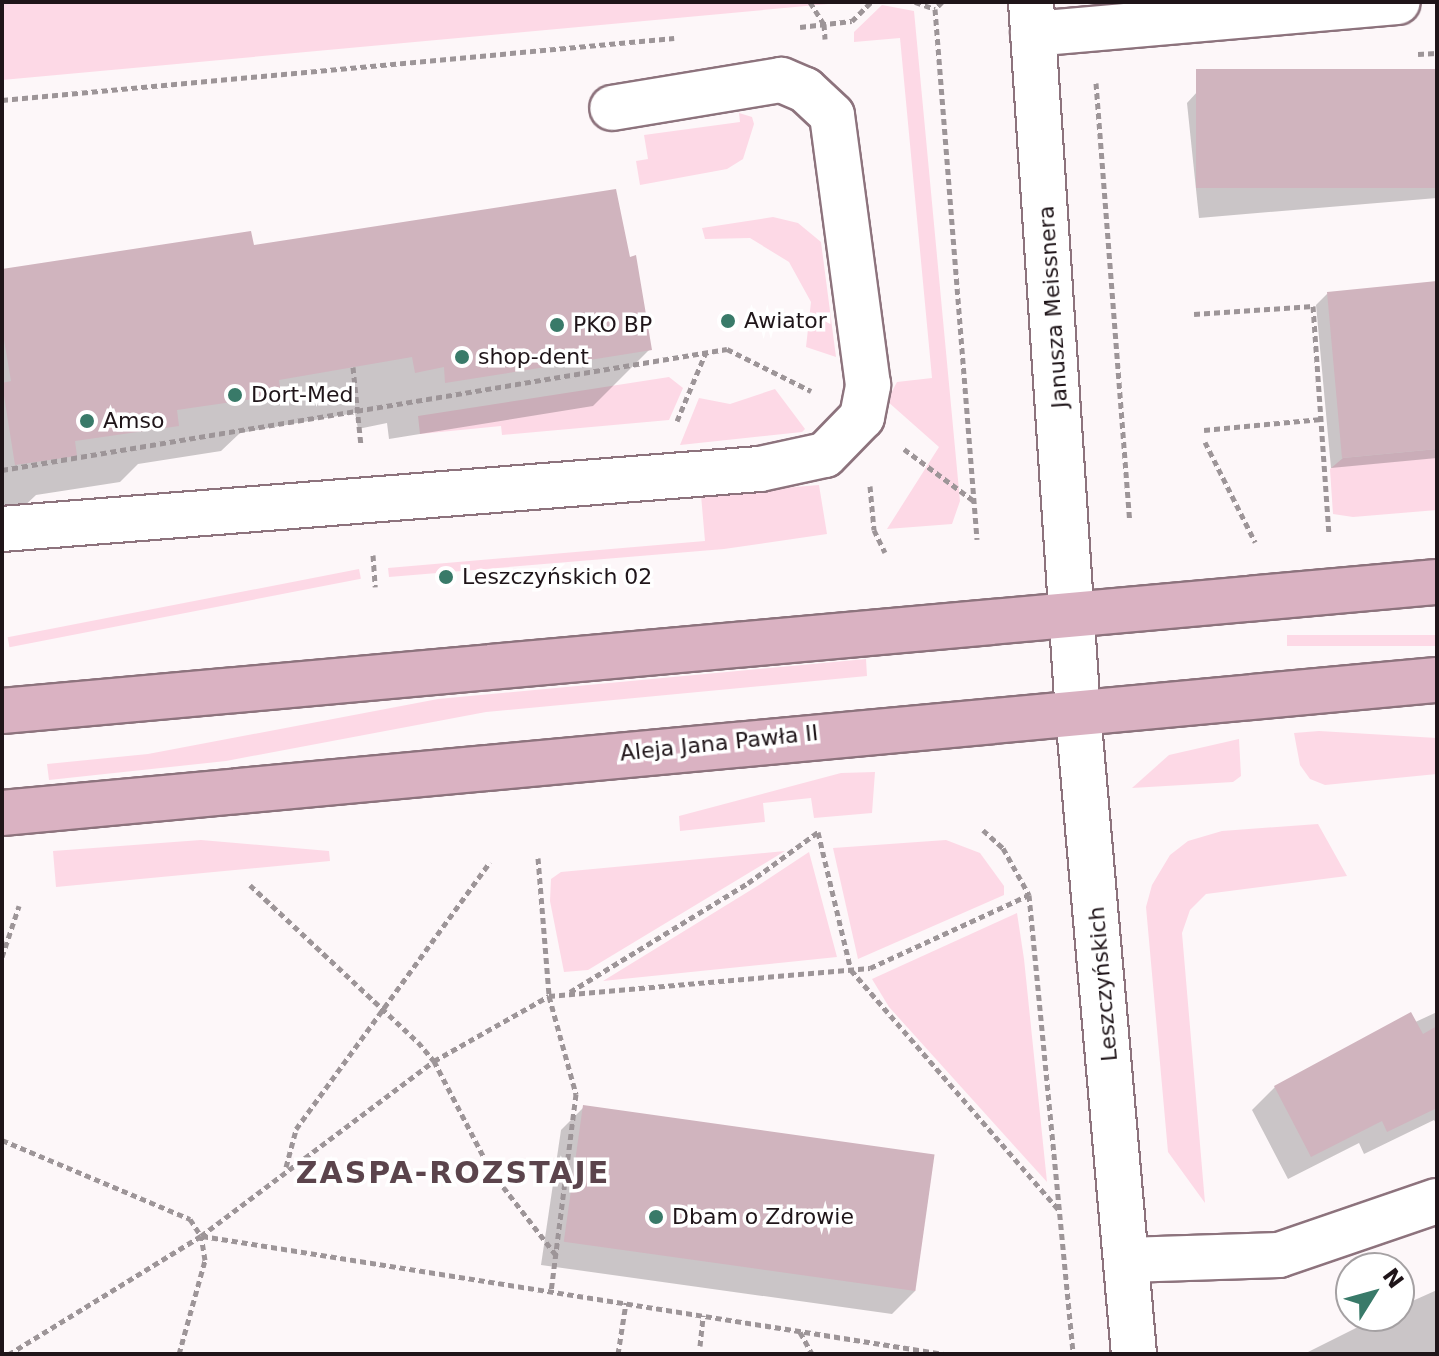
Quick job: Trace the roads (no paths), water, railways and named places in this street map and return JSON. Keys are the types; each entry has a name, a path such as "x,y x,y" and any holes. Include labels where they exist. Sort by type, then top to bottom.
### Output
{"main road":[{"path":"2,711 1437,582"},
{"name":"Aleja Jana Pawła II","path":"2,813 830,732 1437,680"}],"street":[{"path":"1032,18 1093,29 1398,2"},
{"name":"Janusza Meissnera","path":"1032,18 1074,613"},
{"path":"2,529 760,469 825,455 862,417 868,385 832,115 805,90 781,80 612,108"},
{"name":"Leszczyńskich","path":"1074,613 1078,713 1134,1354"},
{"path":"1127,1260 1279,1255 1437,1201"}],"place":[{"name":"Awiator","path":"728,321"},
{"name":"PKO BP","path":"557,325"},
{"name":"shop-dent","path":"462,357"},
{"name":"Dort-Med","path":"235,395"},
{"name":"Amso","path":"87,421"},
{"name":"Leszczyńskich 02","path":"446,577"},
{"name":"Dbam o Zdrowie","path":"656,1217"}],"district":[{"name":"ZASPA-ROZSTAJE","path":"453,1173"}]}
